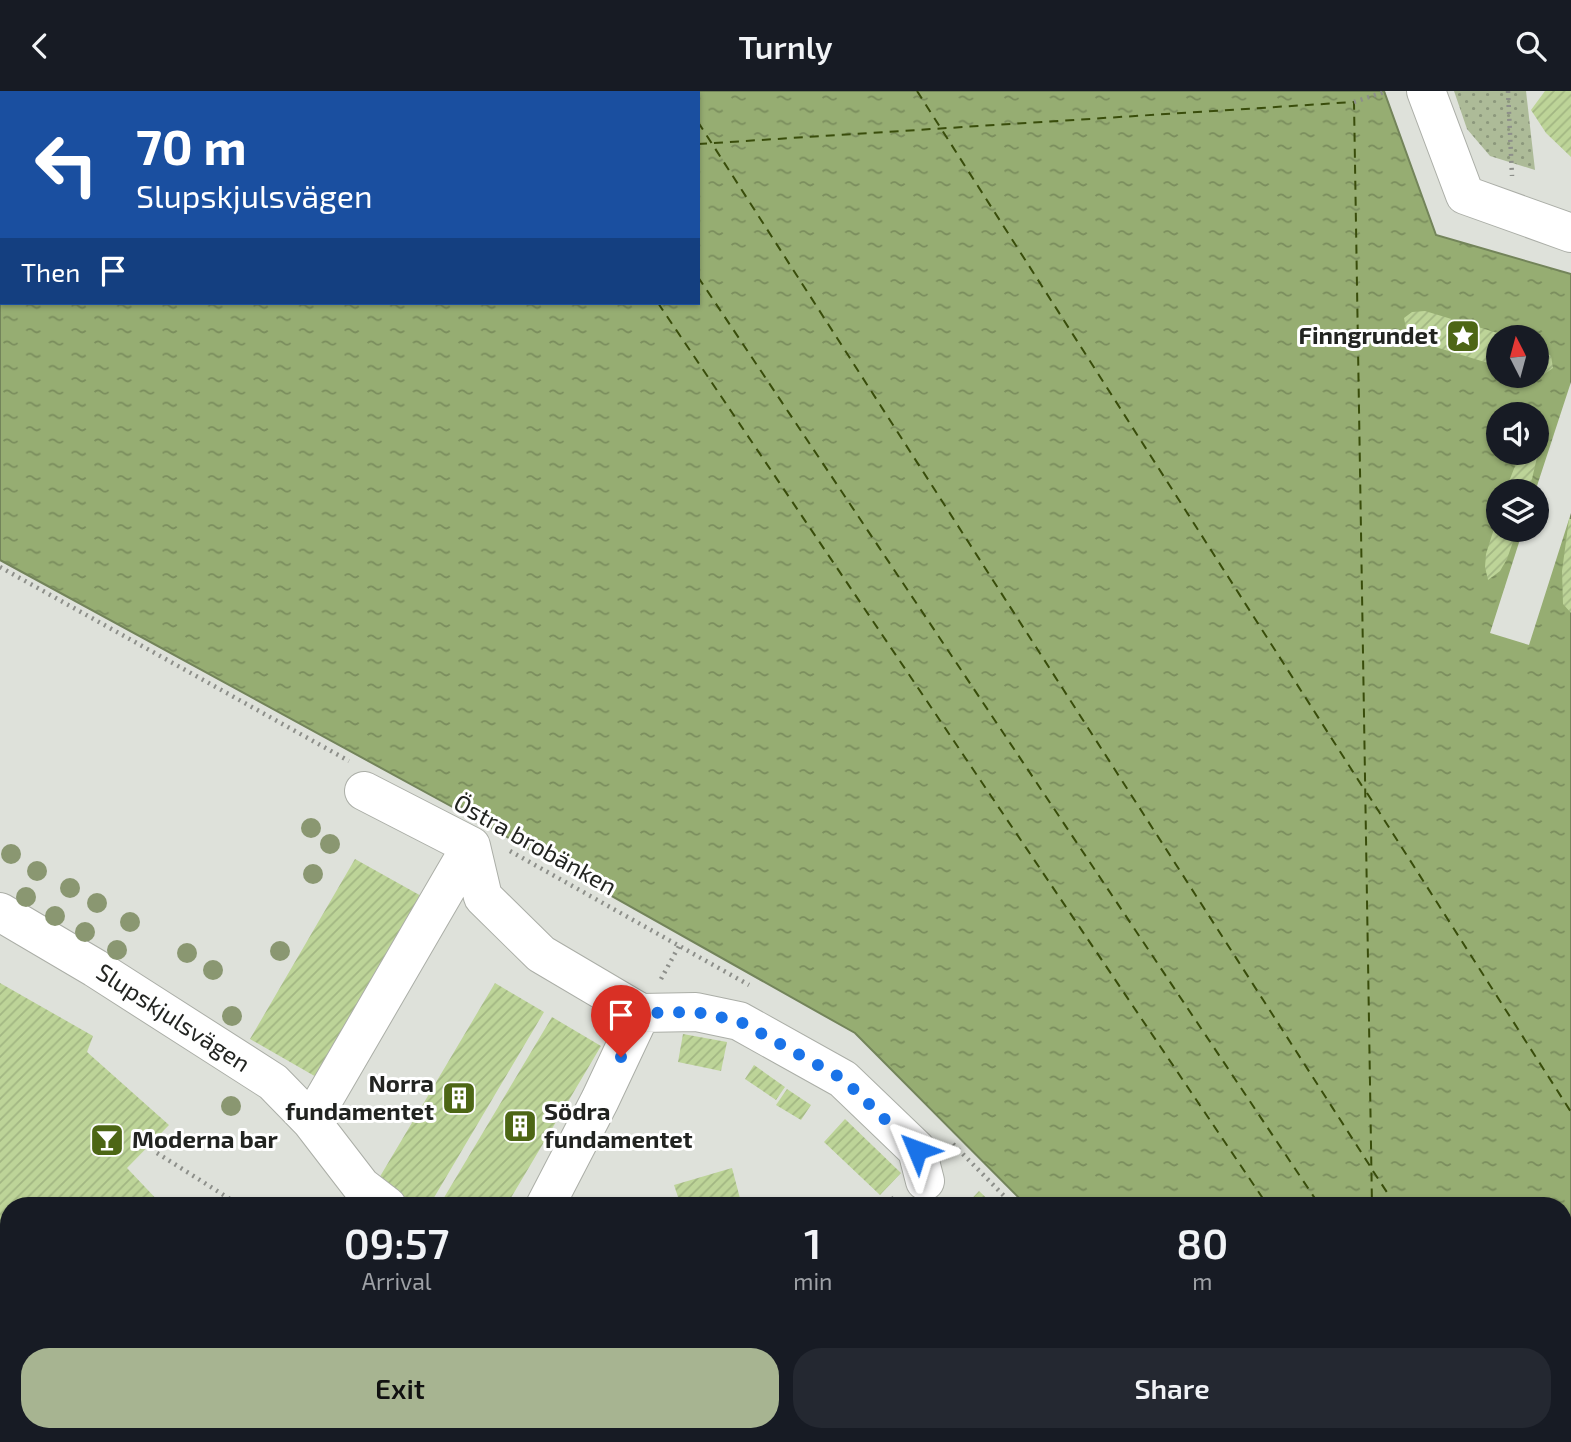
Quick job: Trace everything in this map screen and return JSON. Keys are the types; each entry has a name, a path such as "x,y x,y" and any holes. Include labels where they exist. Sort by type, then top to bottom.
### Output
{"street":[{"path":"1426,91 1465,195 1571,233"},
{"path":"360,778 485,846"},
{"path":"485,846 483,897 541,954 641,1013 696,1012 739,1021 843,1079 917,1150 925,1181"},
{"path":"311,1121 485,846"},
{"name":"Slupskjulsvägen","path":"0,912 95,968 273,1082 311,1121 361,1186 375,1197"},
{"path":"550,1197 641,1013"}],"path":[{"path":"1354,102 1387,91"},
{"path":"1508,91 1514,212"},
{"path":"0,567 360,778"},
{"name":"Östra brobänken","path":"485,846 760,991"},
{"path":"945,1136 1005,1197"},
{"path":"157,1153 228,1197"}],"shaded area":[{"path":"1454,91 1526,91 1535,170 1490,156 1467,129"}],"water":[{"path":"700,91 1384,91 1436,235 1571,274 1571,1197 1018,1197 855,1033 491,828 0,560 0,305 700,305"}],"pier":[{"path":"1571,382 1571,513 1529,645 1490,633 1519,542 1549,542 1549,479 1539,479 1544,465 1549,465 1549,449"}],"building":[{"path":"1545,91 1571,91 1571,157 1546,133 1531,110"},
{"path":"1425,311 1486,329 1486,362 1432,346 1413,335 1406,328 1404,318 1412,312"},
{"path":"1549,355 1551,356 1553,368 1549,371"},
{"path":"1515,465 1535,465 1532,479 1510,479"},
{"path":"1569,519 1571,613 1563,604 1562,571"},
{"path":"1490,542 1513,542 1500,571 1488,580 1486,554"},
{"path":"355,859 423,897 318,1078 250,1039"},
{"path":"0,983 93,1036 87,1052 169,1125 127,1168 154,1197 0,1197"},
{"name":"Norra fundamentet","path":"495,983 544,1012 434,1197 395,1197 375,1185"},
{"name":"Södra fundamentet","path":"552,1017 601,1046 511,1197 444,1197"},
{"path":"683,1034 727,1042 721,1071 678,1062"},
{"path":"754,1065 785,1087 776,1100 745,1079"},
{"path":"787,1089 811,1105 801,1120 776,1105"},
{"path":"845,1119 901,1173 880,1195 824,1142"},
{"path":"732,1168 740,1197 678,1197 674,1185"},
{"path":"979,1191 985,1197 973,1197"}],"ferry route":[{"path":"917,91 1364,789"},
{"path":"700,144 1354,102 1372,1197"},
{"path":"700,125 1370,1166"},
{"path":"700,280 1314,1197"},
{"path":"659,305 1262,1197"},
{"path":"1367,793 1571,1112"},
{"path":"1373,1171 1390,1197"}],"place":[{"name":"Finngrundet","path":"1463,336"},
{"name":"Norra fundamentet","path":"459,1098"},
{"name":"Södra fundamentet","path":"520,1126"},
{"name":"Moderna bar","path":"107,1140"}],"route":[{"path":"621,1057 641,1013 696,1012 739,1021 843,1079 917,1150"}]}
